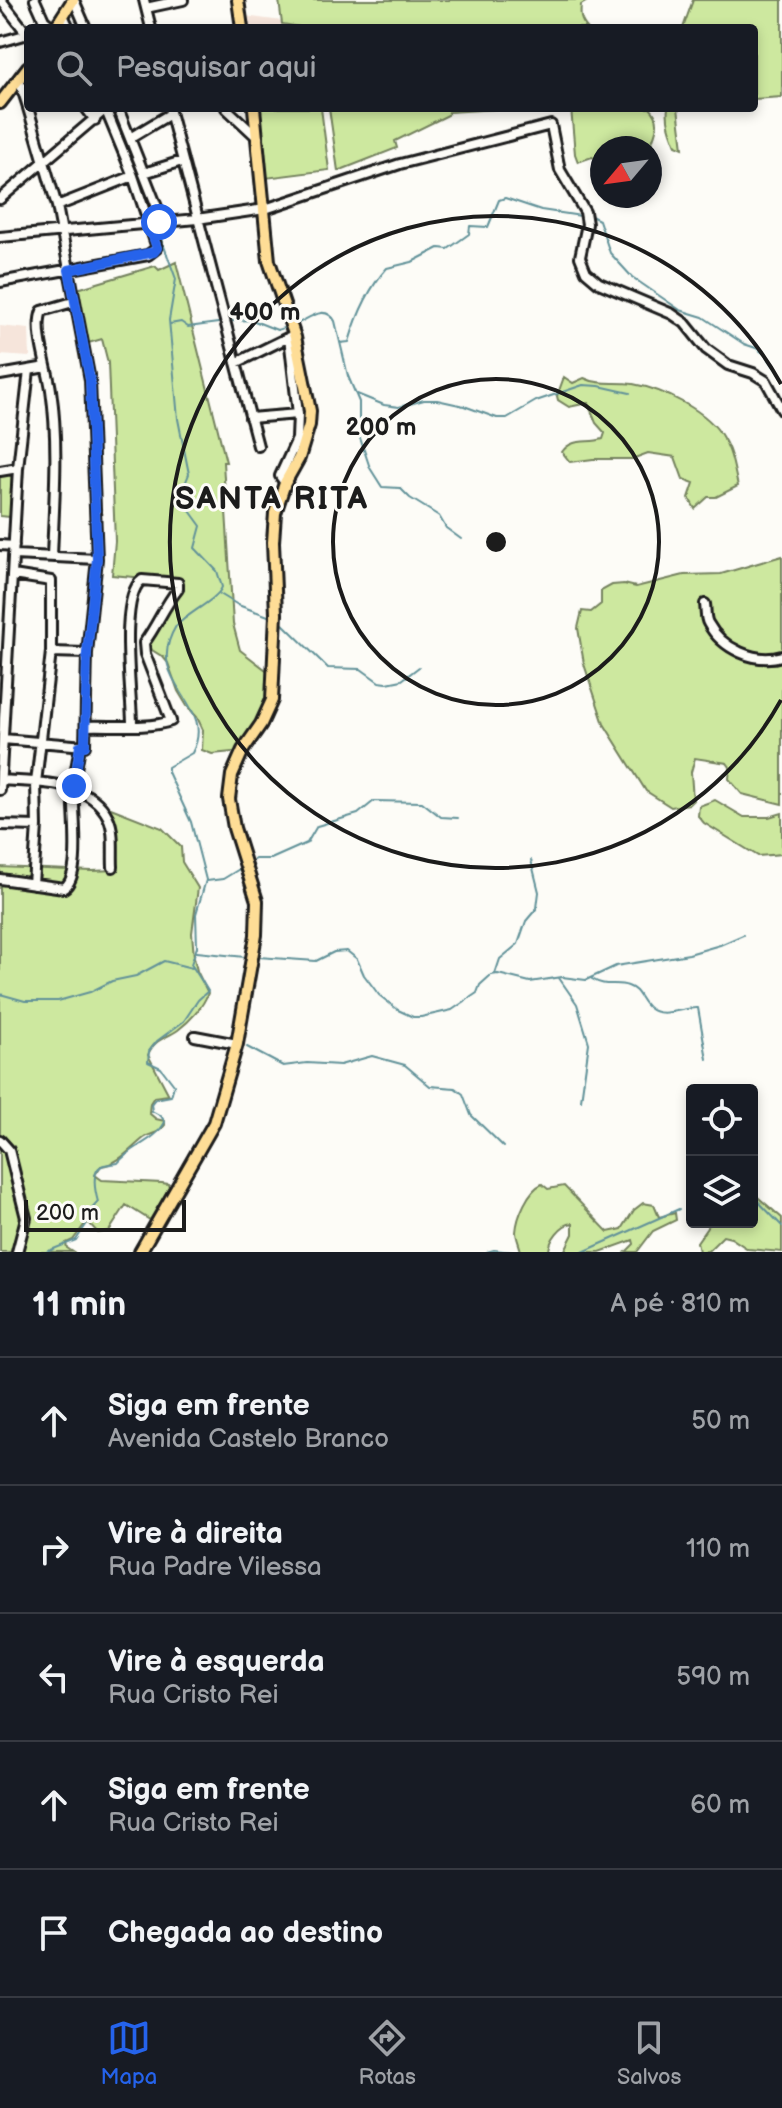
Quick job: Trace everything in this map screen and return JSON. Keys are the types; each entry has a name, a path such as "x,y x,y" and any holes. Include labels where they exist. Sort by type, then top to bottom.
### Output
{"main road":[{"path":"238,0 241,24"},
{"path":"57,24 73,1"},
{"path":"0,103 24,72"},
{"path":"140,1252 214,1123 237,1044 258,910 252,878 234,828 229,799 232,775 272,700 276,614 275,513 285,483 299,458 309,425 310,411 292,337 269,261 255,112"}],"street":[{"path":"1,0 24,29"},
{"path":"35,0 49,24"},
{"path":"150,24 145,4 183,0"},
{"path":"73,1 84,24"},
{"path":"63,15 67,24"},
{"path":"0,42 24,35"},
{"path":"19,79 24,95"},
{"path":"0,879 64,888 71,882 74,867 74,786 86,726 87,653 97,559 90,380 73,302 63,231 46,161 29,112"},
{"path":"89,112 95,120"},
{"path":"0,199 102,112"},
{"path":"108,112 155,222"},
{"path":"0,282 148,255 157,248 155,222 144,173 120,112"},
{"path":"130,138 169,112"},
{"path":"170,112 258,446"},
{"path":"230,112 258,139"},
{"path":"0,237 197,219 265,209 400,164 551,125 560,170 585,212 587,224 580,257 586,272 599,283 672,314 685,323 706,349 728,365 766,381 782,410"},
{"path":"144,173 182,161"},
{"path":"57,206 133,176"},
{"path":"52,557 54,469 51,392 39,325 42,311 73,302"},
{"path":"236,363 292,337 297,439 280,476 285,483"},
{"path":"0,375 46,367"},
{"path":"0,790 3,683 18,468 29,370"},
{"path":"250,418 298,414"},
{"path":"0,471 18,468"},
{"path":"0,545 52,557 97,559"},
{"path":"0,588 12,580 51,581 51,652 36,783 33,884"},
{"path":"86,726 132,724 171,721 145,654 144,643 153,631 159,614 178,589 178,583 142,580 133,590 126,652 132,689 132,724"},
{"path":"705,604 707,622 725,643 752,658 768,660 782,656"},
{"path":"51,652 87,653"},
{"path":"3,739 82,746"},
{"path":"1,780 74,786 103,809 109,818 113,867"},
{"path":"0,825 37,826"},
{"path":"195,1036 237,1044"},
{"path":"0,1140 9,1150 26,1218 17,1252"}],"shaded area":[{"path":"245,16 304,24 246,24"},
{"path":"0,326 29,329 30,357 0,355"}],"green space":[{"path":"279,0 589,0 581,5 584,24 282,24"},
{"path":"693,0 782,0 782,97 758,99 758,24 684,24"},
{"path":"259,112 322,112 329,170 266,178"},
{"path":"330,112 449,112 395,141 397,148 338,171"},
{"path":"571,112 654,113 657,122 654,136 590,136 590,158 578,162"},
{"path":"668,112 678,112 683,148 676,145"},
{"path":"176,262 226,462 223,462 233,624 240,650 266,670 270,678 270,700 243,751 212,754 202,750 203,730 197,717 178,691 168,663 152,650 149,643 180,581 112,575 115,541 108,363 102,339 85,344 74,290 155,266 159,270"},
{"path":"564,377 573,383 584,378 645,387 671,396 696,410 716,428 726,443 738,486 716,497 708,497 695,509 689,498 694,483 683,479 675,457 648,453 632,459 570,462 562,452 566,447 603,439 605,433 596,423 588,403 569,407 558,400"},
{"path":"12,473 10,517 0,516 0,475"},
{"path":"782,556 782,804 742,794 729,779 730,767 727,763 695,758 691,772 693,800 689,804 671,807 646,791 604,724 584,664 578,628 582,611 591,612 601,604 601,591 612,585 636,587 684,575 721,574"},
{"path":"715,800 744,817 769,817 782,813 782,854 758,856 704,823 698,816 699,806"},
{"path":"98,803 162,828 181,847 182,862 198,888 192,933 194,957 208,993 191,1018 157,1042 148,1055 169,1095 154,1097 149,1113 165,1121 165,1125 119,1159 101,1166 95,1175 102,1180 168,1184 169,1188 150,1220 126,1205 109,1231 98,1233 89,1223 85,1224 73,1240 66,1243 73,1252 0,1252 0,867 115,870 110,831"},
{"path":"542,1184 548,1189 564,1186 608,1232 622,1229 634,1210 643,1203 654,1205 659,1217 675,1213 676,1220 653,1231 637,1252 626,1252 634,1244 633,1240 600,1252 564,1252 573,1234 573,1223 556,1233 549,1252 521,1252 516,1232 519,1219 528,1198"},
{"path":"758,1197 782,1218 782,1252 748,1249 723,1236 708,1251 699,1252 697,1242 707,1228 758,1228"}],"waterway":[{"path":"69,15 74,24"},
{"path":"113,112 155,221"},
{"path":"340,343 349,342 364,303 387,268 412,262 439,248 448,249 469,234 470,226 488,227 499,200 505,198 541,210 581,216"},
{"path":"591,216 599,220 610,253 632,277 680,310 703,317 744,344 756,348 766,355 782,378"},
{"path":"46,1252 76,1240 86,1225 89,1212 98,1202 95,1181 100,1167 118,1163 161,1129 165,1122 152,1111 151,1104 155,1099 171,1096 174,1085 161,1068 148,1062 149,1051 184,1021 208,991 191,964 197,947 196,914 206,880 191,822 168,772 168,767 192,753 198,735 190,706 173,678 168,663 168,646 176,626 222,587 217,571 195,548 201,526 182,500 181,494 189,474 178,419 169,320 176,279 157,227"},
{"path":"296,324 322,313 327,313 335,321 348,376 359,402 359,435 370,468 382,487 400,488 439,516 446,528 461,539"},
{"path":"231,321 252,320 277,330 287,327"},
{"path":"170,324 181,322 188,327 218,323"},
{"path":"357,394 384,405 399,407 437,400 497,418 507,418 536,401 583,385 630,393"},
{"path":"220,594 238,605 271,617"},
{"path":"281,622 328,668 361,669 379,682 387,683 402,680 419,667"},
{"path":"250,862 271,859 307,843 317,826 358,814 374,801 422,802 441,817 458,818"},
{"path":"495,974 500,959 518,944 526,921 537,908 539,892 531,860"},
{"path":"207,881 223,879 241,868"},
{"path":"258,957 316,961 334,952 347,951 357,959 379,995 398,1010 421,1017 452,1010 477,993 480,985 491,975 530,982 562,977 586,980 616,966 689,954 743,935"},
{"path":"197,952 245,957"},
{"path":"0,994 25,1001 58,1001 90,992 112,981 136,976 164,961 192,968"},
{"path":"559,978 577,1004 589,1043 581,1100"},
{"path":"592,979 632,988 654,1011 666,1013 698,1008 707,1059"},
{"path":"247,1047 283,1066 307,1063 340,1065 372,1056 405,1065 430,1086 455,1088 463,1094 471,1115 504,1147"},
{"path":"758,1201 782,1226"},
{"path":"583,1252 679,1209"},
{"path":"487,1252 513,1252"}],"district":[{"name":"SANTA RITA","path":"272,499"}],"route":[{"path":"74,786 80,746 85,746 87,653 97,559 90,380 69,270 154,252 157,248 148,222 159,222"}]}
